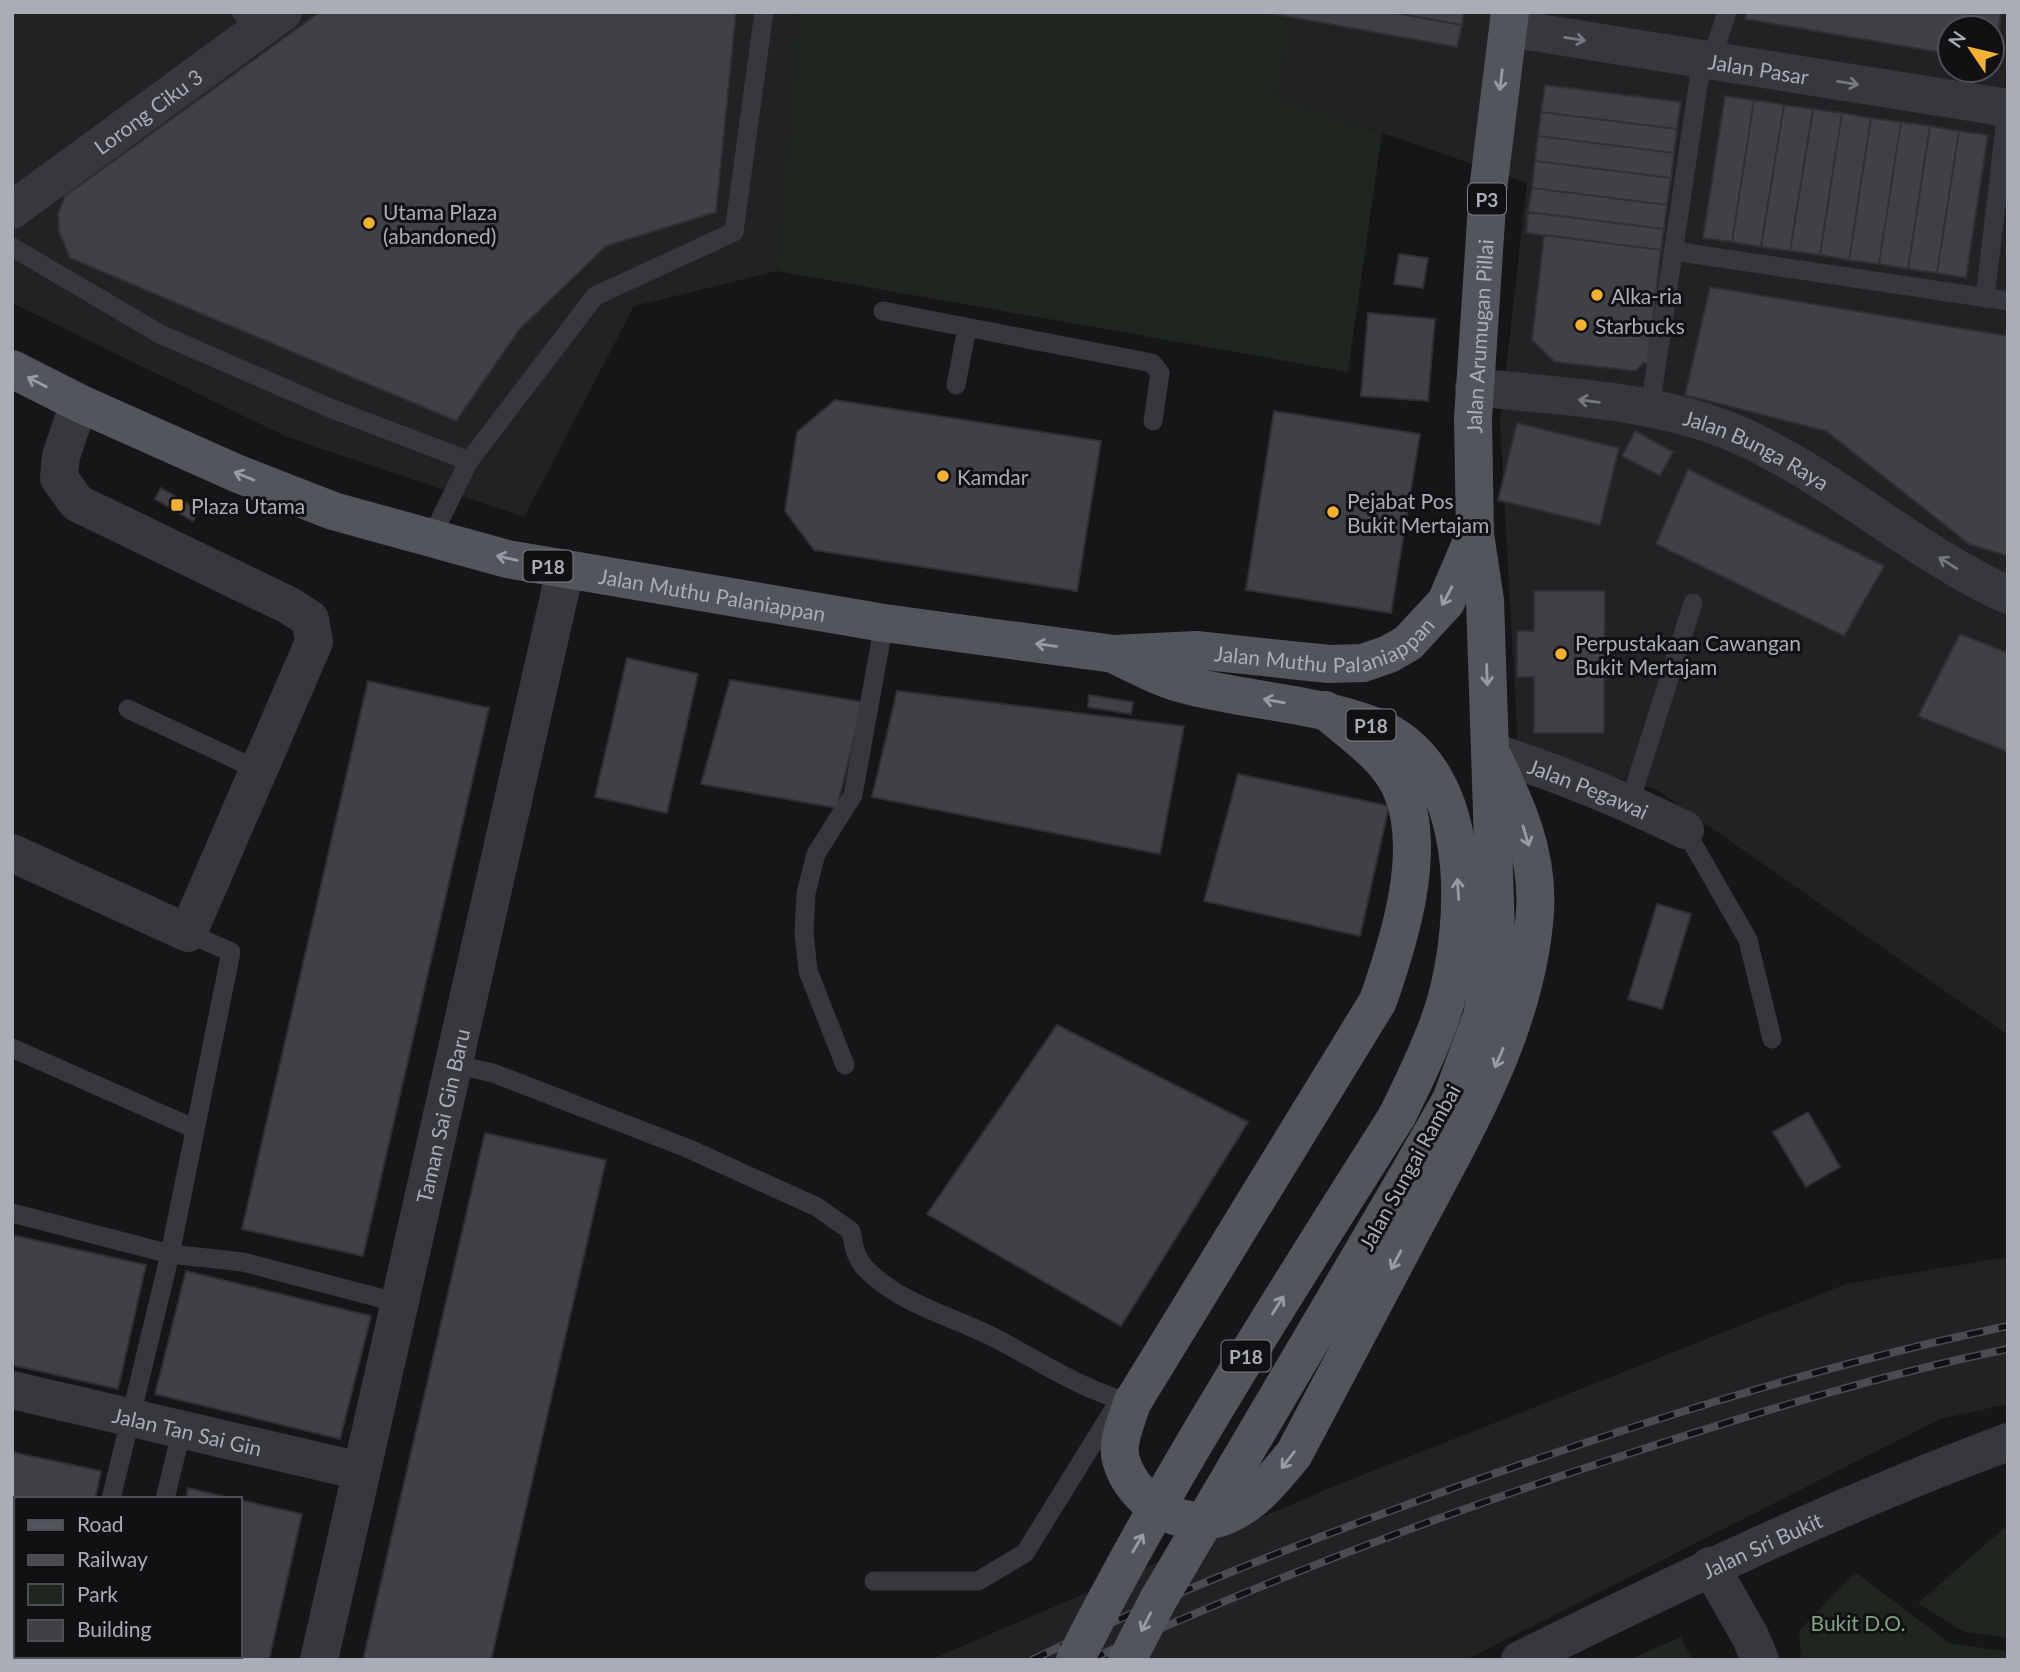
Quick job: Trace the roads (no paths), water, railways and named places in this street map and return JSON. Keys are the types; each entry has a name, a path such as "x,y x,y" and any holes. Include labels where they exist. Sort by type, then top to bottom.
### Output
{"main road":[{"name":"Jalan Arumugan Pillai","path":"1475,534 1474,387 1488,190 1509,20"},
{"name":"Jalan Muthu Palaniappan","path":"12,369 79,403 236,473 333,512 507,559 884,623 1114,654 1196,650 1329,664 1363,663 1389,654 1408,643 1446,602 1475,534"},
{"name":"Jalan Sungai Rambai","path":"1126,1660 1158,1600 1451,1100 1482,1016 1496,934 1485,600 1475,534"},
{"name":"Jalan Muthu Palaniappan","path":"1114,654 1187,685 1325,710 1376,727 1408,743 1431,769 1452,822 1460,909 1456,957"},
{"path":"1325,710 1380,757 1400,787 1410,832 1410,881 1402,933 1378,1001 1126,1401 1120,1458 1130,1480 1149,1501 1172,1517 1198,1522 1223,1517 1244,1505 1269,1484 1294,1454 1479,1105 1507,1040 1526,966 1535,911 1531,851 1517,807 1490,751"},
{"name":"Jalan Sungai Rambai","path":"1074,1660 1104,1602 1251,1347 1397,1116 1428,1053 1456,957"}],"street":[{"name":"Lorong Ciku 3","path":"12,210 260,19"},
{"name":"Jalan Pasar","path":"1509,20 1706,60 2007,106"},
{"name":"Jalan Bunga Raya","path":"1474,387 1650,408 1737,434 1804,468 1976,581 2008,595"},
{"path":"12,853 188,933 314,642 310,619 77,503 59,478 61,456 79,403"},
{"name":"Taman Sai Gin Baru","path":"318,1660 565,570"},
{"name":"Jalan Pegawai","path":"1490,751 1630,802 1685,830"},
{"name":"Jalan Tan Sai Gin","path":"12,1390 361,1471"},
{"name":"Jalan Sri Bukit","path":"1520,1660 1710,1566 1902,1481 2008,1442"},
{"path":"1710,1566 1750,1636 1760,1660"}],"lane":[{"path":"431,538 469,461 595,296 734,232 764,12"},
{"path":"1650,408 1673,251 1706,60 1727,12"},
{"path":"1985,298 2007,106"},
{"path":"12,247 160,334 330,408 469,461"},
{"path":"1673,251 2008,301"},
{"path":"883,311 1152,363 1160,373 1153,421"},
{"path":"956,385 967,328"},
{"path":"1630,802 1693,603"},
{"path":"845,1065 808,971 804,932 806,893 816,853 853,795 884,623"},
{"path":"128,709 258,770"},
{"path":"1685,830 1748,940 1772,1039"},
{"path":"111,1497 170,1254 193,1128 231,952 188,933"},
{"path":"12,1048 193,1128"},
{"path":"453,1064 493,1073 687,1148 817,1207 835,1217 851,1231 856,1259 882,1284 933,1311 996,1338 1054,1371 1126,1401 1025,1553 978,1581 874,1581"},
{"path":"12,1213 170,1254 243,1262 399,1303"},
{"path":"166,1497 181,1429"}],"railway":[{"path":"1032,1660 1137,1611 1243,1567 1526,1463 1799,1377 2008,1326"},
{"path":"1089,1660 1290,1575 1425,1523 1562,1476 1818,1396 2008,1349"}],"place":[{"name":"Utama Plaza (abandoned)","path":"369,223"},
{"name":"Alka-ria","path":"1597,295"},
{"name":"Starbucks","path":"1581,325"},
{"name":"Kamdar","path":"943,476"},
{"name":"Plaza Utama","path":"177,505"},
{"name":"Pejabat Pos Bukit Mertajam","path":"1333,512"},
{"name":"Perpustakaan Cawangan Bukit Mertajam","path":"1561,654"}],"park label":[{"name":"Bukit D.O.","path":"1858,1622"}]}
